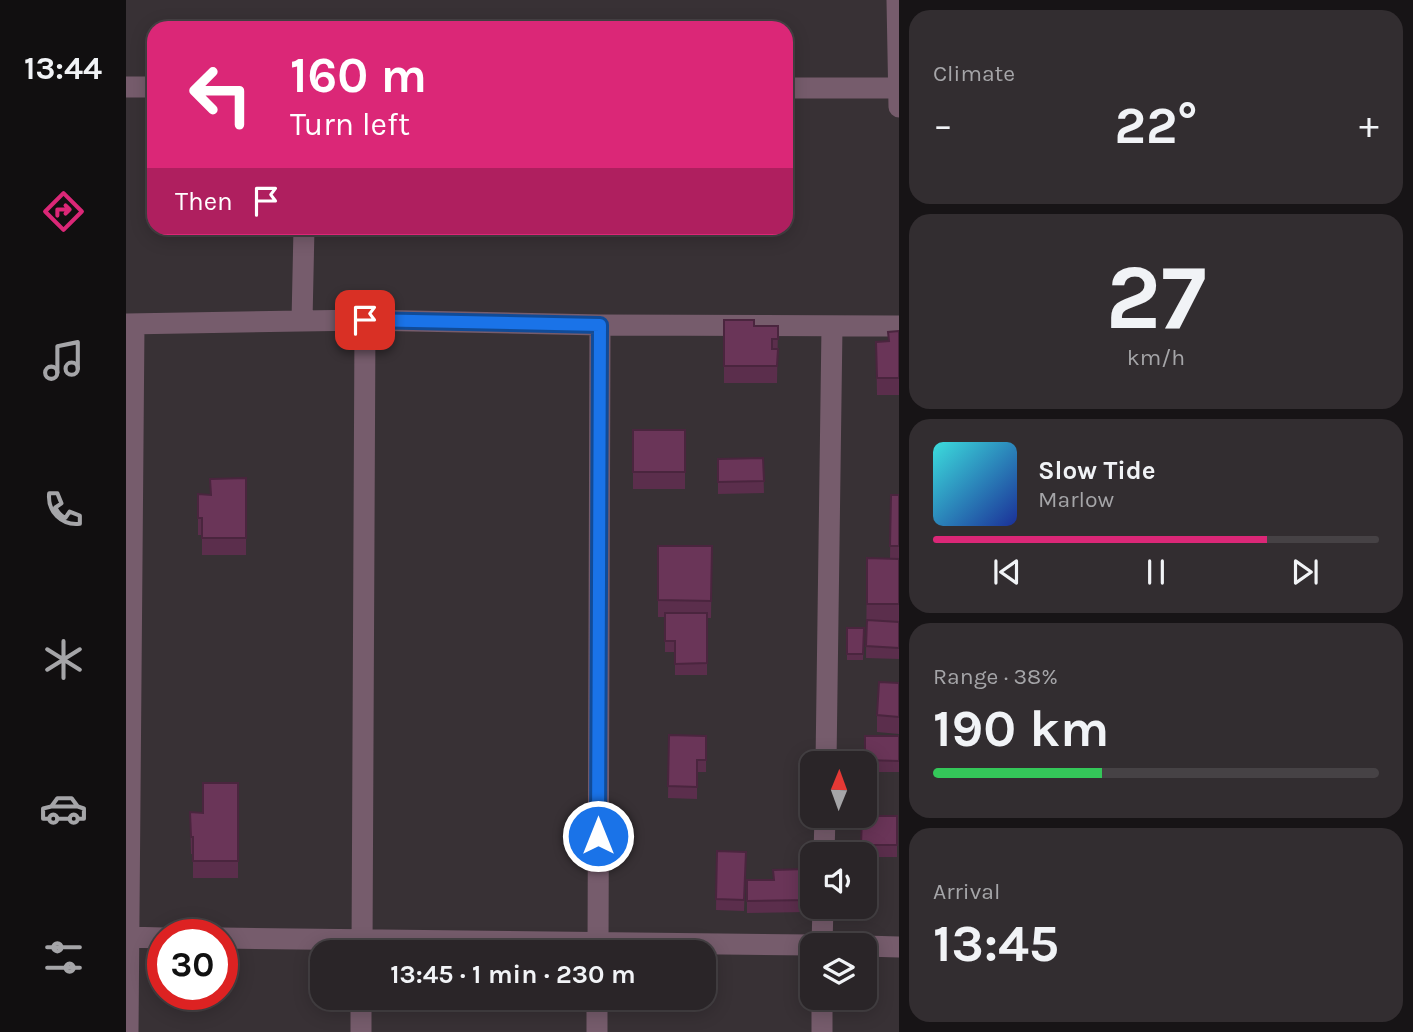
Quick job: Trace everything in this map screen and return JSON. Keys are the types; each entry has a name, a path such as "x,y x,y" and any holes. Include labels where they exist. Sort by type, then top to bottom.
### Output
{"street":[{"path":"897,0 898,107"},
{"path":"126,87 147,87"},
{"path":"793,88 898,88"},
{"path":"302,321 304,235"},
{"path":"362,940 365,320"},
{"path":"128,1032 130,324 365,320 600,325 898,326"},
{"path":"598,940 600,325"},
{"path":"826,751 832,326"},
{"path":"127,937 147,938"},
{"path":"238,939 310,943"},
{"path":"716,946 800,946"},
{"path":"877,946 898,947"},
{"path":"361,1010 361,1032"},
{"path":"597,1010 597,1032"},
{"path":"822,1010 822,1032"}],"building":[{"path":"724,320 754,320 754,326 778,326 778,339 772,339 772,349 778,349 777,366 724,366"},
{"path":"899,331 899,378 877,378 876,342 889,341 888,332"},
{"path":"633,430 685,430 685,472 633,472"},
{"path":"763,458 764,481 718,482 718,459"},
{"path":"246,478 246,538 202,538 202,518 198,518 198,494 211,495 210,479"},
{"path":"891,495 899,495 899,546 890,546"},
{"path":"658,546 712,546 711,601 658,600"},
{"path":"867,558 899,559 899,604 867,604"},
{"path":"665,613 707,613 707,663 675,664 675,641 665,641"},
{"path":"867,620 899,622 899,648 866,646"},
{"path":"847,628 864,628 863,654 847,654"},
{"path":"879,682 899,683 899,717 877,715"},
{"path":"669,735 706,736 706,760 697,760 697,787 668,786"},
{"path":"865,736 899,736 899,761 877,760 877,751 865,751"},
{"path":"203,783 238,783 238,861 193,861 190,812 203,813"},
{"path":"877,816 897,816 897,845 861,842 862,828 877,828"},
{"path":"717,851 746,852 744,900 716,899"},
{"path":"800,869 800,900 747,901 747,880 774,880 773,870"}],"route":[{"path":"365,320 600,325 598,836"}]}
